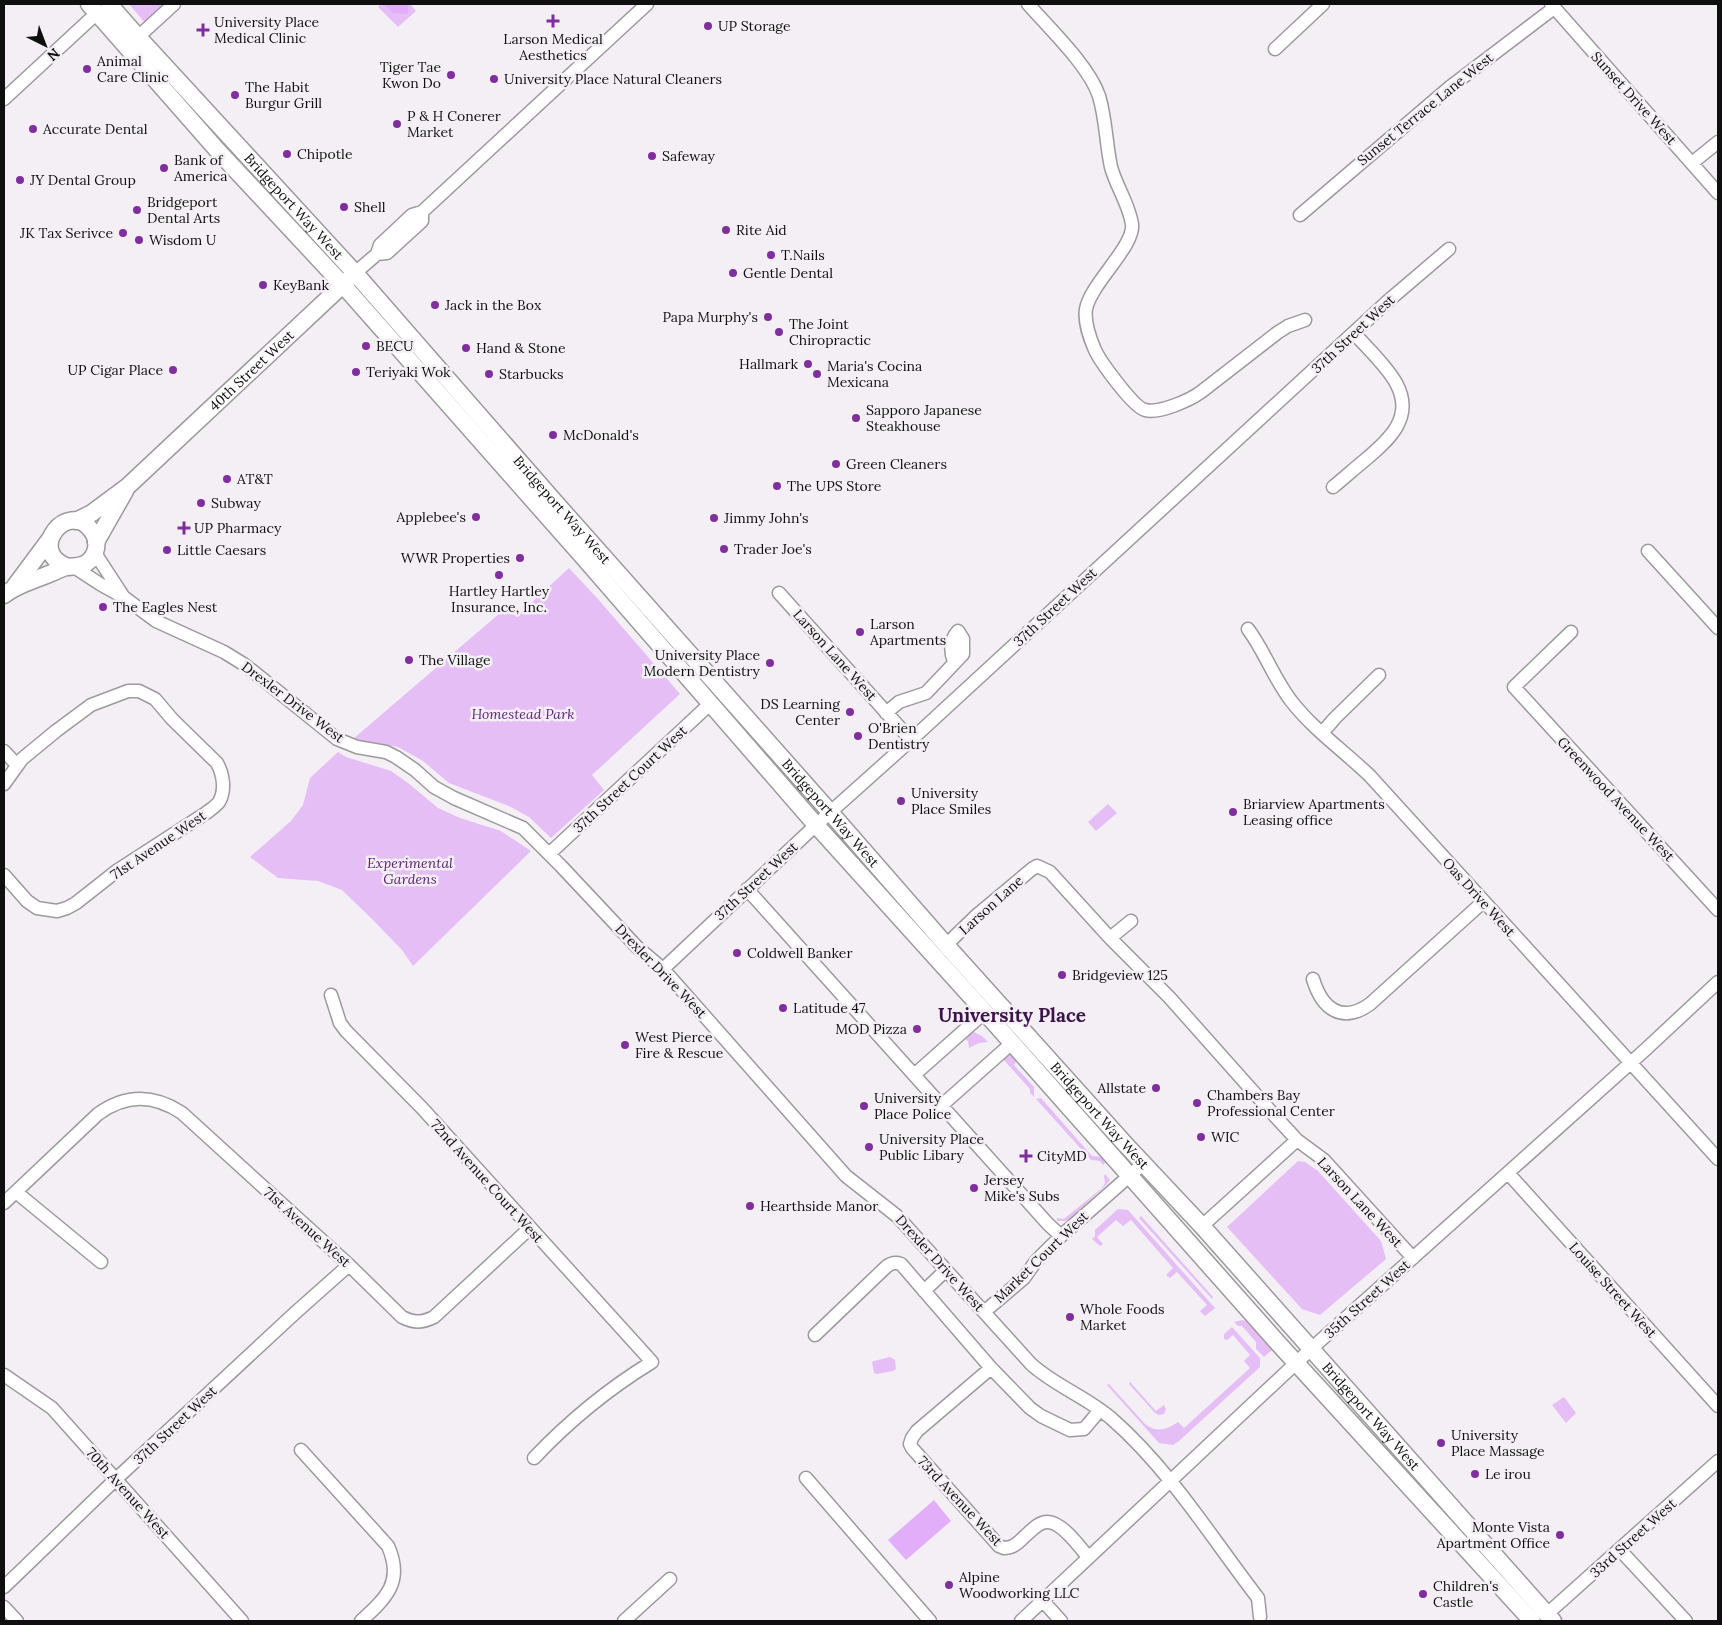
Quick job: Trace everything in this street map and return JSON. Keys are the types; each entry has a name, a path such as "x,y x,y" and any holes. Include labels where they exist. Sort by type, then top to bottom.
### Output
{"main road":[{"name":"Bridgeport Way West","path":"99,7 138,37 356,273 560,508 946,945 1124,1144 1202,1226 1311,1349 1544,1619"},
{"name":"Bridgeport Way West","path":"99,7 225,158 342,286 711,703 816,825 1296,1362 1544,1619"},
{"name":"40th Street West","path":"76,521 92,513 127,487 356,273"},
{"name":"40th Street West","path":"96,548 127,487"},
{"path":"82,522 92,530 96,548 86,563 9,590 62,523 82,522"},
{"path":"50,539 51,551 54,557 57,561 71,567"}],"street":[{"path":"138,37 174,4"},
{"name":"40th Street West","path":"356,273 377,254 380,245 412,215 422,212 647,4"},
{"path":"1028,4 1084,69 1096,89 1102,106 1111,166 1129,211 1132,228 1127,242 1090,299 1086,316 1098,355 1133,402 1141,409 1151,411 1190,399 1277,333 1288,326 1305,320"},
{"path":"1275,48 1323,4"},
{"name":"Sunset Drive West","path":"1552,6 1718,193"},
{"name":"Sunset Terrace Lane West","path":"1300,215 1450,87 1552,6"},
{"path":"4,99 99,7"},
{"path":"1692,163 1718,142"},
{"name":"37th Street West","path":"663,969 830,812 1422,271 1449,249"},
{"path":"1333,488 1390,438 1397,427 1402,409 1401,396 1396,382 1354,333"},
{"name":"Drexler Drive West","path":"96,548 124,598"},
{"path":"1648,551 1718,628"},
{"name":"Drexler Drive West","path":"71,567 124,598 168,628 218,649 245,665 337,739 357,747 386,752 415,770 434,787 454,798 523,828 637,947 663,969 846,1176 898,1216 1043,1375 1100,1410 1124,1430 1171,1480 1258,1598 1260,1617"},
{"name":"Larson Lane West","path":"779,593 911,740"},
{"name":"Oas Drive West","path":"1248,629 1258,643 1282,689 1297,708 1370,776 1718,1160"},
{"name":"Greenwood Avenue West","path":"1572,632 1514,687 1718,910"},
{"path":"886,712 903,700 926,693 954,662"},
{"path":"1322,733 1380,675"},
{"name":"71st Avenue West","path":"4,784 16,766 56,731 91,706 128,691 139,691 155,699 172,719 217,763 222,772 223,784 219,802 206,813 118,870 68,908 57,911 37,908 27,901 4,875"},
{"name":"37th Street Court West","path":"549,854 711,703"},
{"path":"4,751 16,766"},
{"name":"Larson Lane West","path":"1037,866 1050,872 1110,938 1169,997 1297,1140 1324,1160 1412,1258"},
{"name":"Larson Lane","path":"946,945 977,915 1037,866"},
{"path":"747,889 941,1106 1061,1236"},
{"path":"1313,979 1319,995 1331,1008 1347,1014 1359,1011 1370,1004 1483,902"},
{"path":"1110,938 1131,921"},
{"name":"35th Street West","path":"1021,1621 1296,1362 1508,1174 1718,982"},
{"name":"72nd Avenue Court West","path":"331,995 340,1023 346,1030 422,1108 652,1362 589,1405 534,1458"},
{"path":"914,1075 985,1012"},
{"path":"941,1106 1012,1043"},
{"name":"71st Avenue West","path":"16,1192 106,1108 127,1100 153,1100 182,1113 349,1265 402,1317 411,1321 426,1321 434,1317 530,1228"},
{"path":"1202,1226 1297,1140"},
{"name":"Market Court West","path":"984,1312 1024,1278 1036,1261 1061,1236 1144,1163"},
{"name":"Louise Street West","path":"1508,1174 1718,1406"},
{"path":"4,1203 16,1192 101,1262"},
{"path":"815,1335 891,1263 901,1264 991,1368 1030,1408 1070,1430 1084,1429 1100,1410"},
{"name":"37th Street West","path":"4,1587 116,1480 349,1265"},
{"path":"924,1290 946,1270"},
{"name":"73rd Avenue West","path":"991,1368 929,1420 912,1438 910,1444 1000,1546 1009,1548 1016,1545 1038,1526 1048,1522 1072,1537 1088,1557"},
{"name":"70th Avenue West","path":"4,1375 52,1408 242,1621"},
{"path":"301,1450 388,1546 393,1556 395,1568 390,1590 384,1600 361,1621"},
{"name":"33rd Street West","path":"1544,1619 1718,1461"},
{"path":"806,1478 930,1621"},
{"path":"1620,1550 1686,1621"},
{"path":"624,1621 670,1580"},
{"path":"1043,1601 1061,1621"},
{"path":"4,1607 17,1621"}],"green space":[{"path":"129,4 169,4 146,24"},
{"path":"381,4 410,4 416,11 398,27 378,7"},
{"name":"Homestead Park","path":"569,568 680,694 592,775 604,790 551,838 529,817 511,807 449,783 423,761 398,747 353,739 500,613 518,615"},
{"name":"Experimental Gardens","path":"338,752 346,757 391,771 438,808 460,818 501,831 531,851 413,966 402,950 342,890 318,881 278,878 250,857 291,821 303,805 310,778"},
{"path":"1108,804 1117,813 1096,831 1088,822"},
{"path":"971,1031 982,1036 988,1042 979,1043 969,1048 968,1041 963,1038"},
{"path":"1008,1054 1017,1060 1014,1065 1034,1087 1034,1097 1030,1093 1030,1089 1003,1059"},
{"path":"1041,1098 1092,1156 1104,1157 1107,1161 1103,1165 1100,1161 1091,1160 1036,1099"},
{"path":"1298,1161 1305,1162 1318,1171 1381,1241 1386,1259 1320,1315 1302,1309 1227,1227"},
{"path":"1105,1174 1110,1180 1106,1185 1069,1219 1057,1221 1057,1218 1064,1219 1102,1188 1105,1183"},
{"path":"1118,1209 1128,1210 1215,1308 1205,1316 1200,1311 1207,1305 1177,1272 1170,1278 1166,1275 1173,1268 1131,1220 1123,1226 1116,1220 1097,1237 1103,1244 1100,1246 1092,1239 1095,1236 1095,1230"},
{"path":"1141,1216 1213,1297 1212,1299 1139,1218"},
{"path":"1242,1320 1249,1322 1270,1346 1272,1350 1264,1357 1256,1349 1256,1342 1242,1326 1238,1326 1234,1322"},
{"path":"1232,1327 1260,1358 1260,1367 1173,1445 1159,1443 1107,1385 1109,1384 1149,1427 1162,1429 1178,1422 1184,1428 1250,1368 1244,1361 1250,1355 1233,1335 1227,1340 1224,1339 1224,1334"},
{"path":"890,1357 895,1360 896,1369 877,1374 874,1373 872,1362"},
{"path":"1130,1382 1156,1411 1164,1405 1166,1409 1164,1414 1159,1415 1155,1413 1129,1384"},
{"path":"1564,1397 1576,1413 1566,1423 1552,1405"}],"shaded area":[{"path":"385,4 408,5 408,14 393,13"},
{"path":"934,1500 951,1521 906,1560 888,1540"}],"place":[{"name":"Larson Medical Aesthetics","path":"553,21"},
{"name":"UP Storage","path":"708,26"},
{"name":"University Place Medical Clinic","path":"203,30"},
{"name":"Animal Care Clinic","path":"87,69"},
{"name":"Tiger Tae Kwon Do","path":"451,75"},
{"name":"University Place Natural Cleaners","path":"494,79"},
{"name":"The Habit Burgur Grill","path":"235,95"},
{"name":"P & H Conerer Market","path":"397,124"},
{"name":"Accurate Dental","path":"33,129"},
{"name":"Chipotle","path":"287,154"},
{"name":"Safeway","path":"652,156"},
{"name":"Bank of America","path":"164,168"},
{"name":"JY Dental Group","path":"20,180"},
{"name":"Shell","path":"344,207"},
{"name":"Bridgeport Dental Arts","path":"137,210"},
{"name":"Rite Aid","path":"726,230"},
{"name":"JK Tax Serivce","path":"123,233"},
{"name":"Wisdom U","path":"139,240"},
{"name":"T.Nails","path":"771,255"},
{"name":"Gentle Dental","path":"733,273"},
{"name":"KeyBank","path":"263,285"},
{"name":"Jack in the Box","path":"435,305"},
{"name":"Papa Murphy's","path":"768,317"},
{"name":"The Joint Chiropractic","path":"779,332"},
{"name":"BECU","path":"366,346"},
{"name":"Hand & Stone","path":"466,348"},
{"name":"Hallmark","path":"808,364"},
{"name":"UP Cigar Place","path":"173,370"},
{"name":"Teriyaki Wok","path":"356,372"},
{"name":"Starbucks","path":"489,374"},
{"name":"Maria's Cocina Mexicana","path":"817,374"},
{"name":"Sapporo Japanese Steakhouse","path":"856,418"},
{"name":"McDonald's","path":"553,435"},
{"name":"Green Cleaners","path":"836,464"},
{"name":"AT&T","path":"227,479"},
{"name":"The UPS Store","path":"777,486"},
{"name":"Subway","path":"201,503"},
{"name":"Applebee's","path":"476,517"},
{"name":"Jimmy John's","path":"714,518"},
{"name":"UP Pharmacy","path":"184,528"},
{"name":"Trader Joe's","path":"724,549"},
{"name":"Little Caesars","path":"167,550"},
{"name":"WWR Properties","path":"520,558"},
{"name":"Hartley Hartley Insurance, Inc.","path":"499,575"},
{"name":"The Eagles Nest","path":"103,607"},
{"name":"Larson Apartments","path":"860,632"},
{"name":"The Village","path":"409,660"},
{"name":"University Place Modern Dentistry","path":"770,663"},
{"name":"DS Learning Center","path":"850,712"},
{"name":"O'Brien Dentistry","path":"858,736"},
{"name":"University Place Smiles","path":"901,801"},
{"name":"Briarview Apartments Leasing office","path":"1233,812"},
{"name":"Coldwell Banker","path":"737,953"},
{"name":"Bridgeview 125","path":"1062,975"},
{"name":"Latitude 47","path":"783,1008"},
{"name":"MOD Pizza","path":"917,1029"},
{"name":"West Pierce Fire & Rescue","path":"625,1045"},
{"name":"Allstate","path":"1156,1088"},
{"name":"Chambers Bay Professional Center","path":"1197,1103"},
{"name":"University Place Police","path":"864,1106"},
{"name":"WIC","path":"1201,1137"},
{"name":"University Place Public Libary","path":"869,1147"},
{"name":"CityMD","path":"1026,1156"},
{"name":"Jersey Mike's Subs","path":"974,1188"},
{"name":"Hearthside Manor","path":"750,1206"},
{"name":"Whole Foods Market","path":"1070,1317"},
{"name":"University Place Massage","path":"1441,1443"},
{"name":"Le irou","path":"1475,1474"},
{"name":"Monte Vista Apartment Office","path":"1560,1535"},
{"name":"Alpine Woodworking LLC","path":"949,1585"},
{"name":"Children's Castle","path":"1423,1594"}],"district":[{"name":"University Place","path":"1012,1015"}]}
